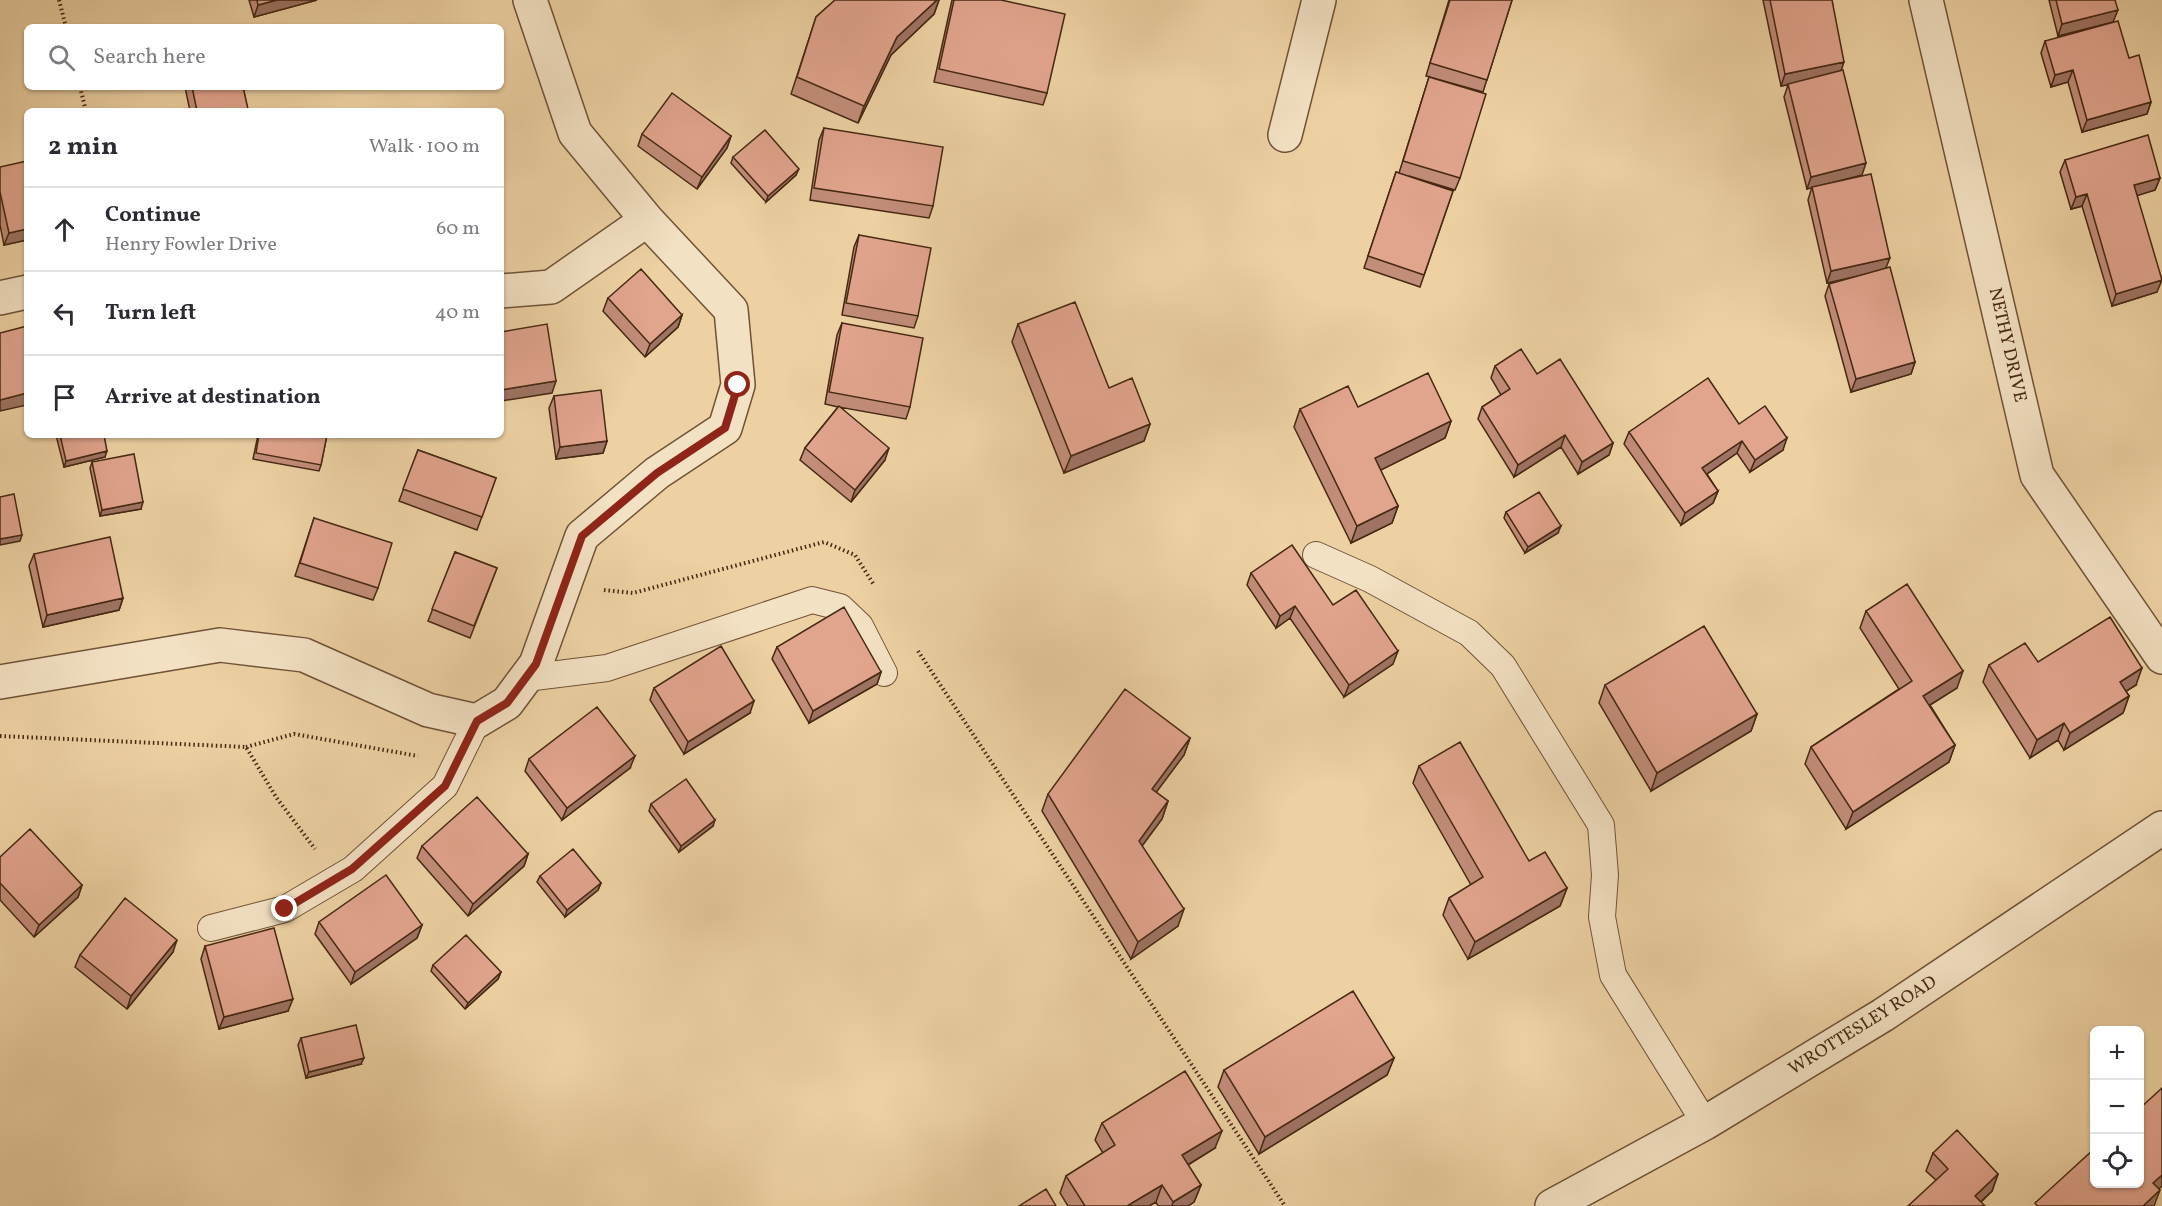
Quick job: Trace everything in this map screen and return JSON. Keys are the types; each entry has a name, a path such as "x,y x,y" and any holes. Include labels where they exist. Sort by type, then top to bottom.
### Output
{"street":[{"path":"0,682 220,645 304,656 428,710 477,721 507,703 536,664 582,536 657,473 725,428 738,385 731,310 647,220 575,133 530,0"},
{"path":"1285,135 1319,0"},
{"name":"NETHY DRIVE","path":"1926,0 2037,475 2162,657"},
{"path":"504,291 551,286 647,220"},
{"path":"0,298 24,293"},
{"name":"WROTTESLEY ROAD","path":"1552,1206 1705,1123 1922,991 2162,828"}],"lane":[{"path":"1317,555 1370,579 1468,633 1503,666 1601,825 1605,875 1602,917 1613,975 1705,1123"},
{"path":"526,678 607,668 812,600 840,607 860,626 884,673"},
{"path":"211,928 285,909 352,869 445,786 477,721"}],"path":[{"path":"60,0 65,24"},
{"path":"81,90 85,108"},
{"path":"564,586 633,593 824,542 855,555 881,595"},
{"path":"913,644 1285,1206"},
{"path":"0,736 246,747 294,734 456,763"},
{"path":"246,747 276,797 337,878"}],"building":[{"path":"257,0 277,0 258,5"},
{"path":"835,0 937,0 897,37 864,106 797,77 816,17"},
{"path":"954,0 1001,0 1065,14 1047,93 939,69"},
{"path":"1450,0 1512,0 1487,80 1430,63"},
{"path":"1770,0 1832,0 1844,62 1785,74"},
{"path":"2056,0 2115,0 2118,10 2062,24"},
{"path":"2118,21 2129,58 2139,55 2151,102 2087,120 2073,70 2055,75 2045,41"},
{"path":"1843,70 1866,163 1811,177 1788,84"},
{"path":"1429,77 1486,94 1460,178 1403,161"},
{"path":"193,90 244,90 248,108 196,108"},
{"path":"672,93 731,136 702,177 642,134"},
{"path":"824,128 943,147 933,206 814,188"},
{"path":"765,130 799,169 768,196 733,157"},
{"path":"2148,135 2160,178 2134,185 2162,280 2116,294 2087,194 2076,197 2065,160"},
{"path":"24,162 24,230 9,233 0,192 0,167"},
{"path":"1396,172 1453,191 1424,275 1368,256"},
{"path":"1871,174 1890,258 1831,271 1812,187"},
{"path":"859,235 931,248 918,316 846,303"},
{"path":"1890,267 1915,362 1856,379 1829,284"},
{"path":"641,269 682,315 650,344 608,298"},
{"path":"1075,302 1109,388 1132,378 1150,424 1071,456 1018,324"},
{"path":"842,323 923,338 910,407 829,392"},
{"path":"547,324 556,381 504,390 504,331"},
{"path":"24,327 24,394 0,400 0,333"},
{"path":"1521,349 1537,374 1560,359 1613,443 1582,462 1565,435 1518,465 1482,407 1510,389 1495,366"},
{"path":"1428,373 1451,421 1375,458 1398,506 1357,526 1300,409 1348,386 1358,407"},
{"path":"1708,378 1739,424 1765,406 1787,438 1755,460 1742,441 1702,468 1718,491 1685,513 1629,432"},
{"path":"601,390 607,441 560,447 554,396"},
{"path":"839,406 889,448 855,490 805,448"},
{"path":"61,438 105,438 107,451 66,461"},
{"path":"258,438 326,438 321,465 256,453"},
{"path":"418,450 496,478 482,517 403,489"},
{"path":"134,454 143,502 102,510 92,462"},
{"path":"1539,492 1561,526 1528,547 1506,512"},
{"path":"14,494 22,535 0,539 0,497"},
{"path":"314,518 392,543 378,588 300,563"},
{"path":"110,537 123,598 47,615 34,554"},
{"path":"1292,545 1333,605 1356,590 1398,651 1349,685 1295,606 1280,616 1251,573"},
{"path":"455,552 497,568 474,626 432,609"},
{"path":"1907,584 1963,671 1923,696 1955,745 1853,812 1811,747 1912,681 1866,611"},
{"path":"844,607 881,672 813,711 777,647"},
{"path":"2110,617 2142,668 2120,682 2129,696 2070,733 2064,723 2037,740 1989,665 2025,643 2038,662"},
{"path":"1704,626 1757,714 1657,773 1605,685"},
{"path":"721,646 754,701 688,742 654,688"},
{"path":"1125,689 1190,738 1152,789 1168,801 1139,841 1184,909 1138,942 1048,794"},
{"path":"597,707 635,756 567,808 529,759"},
{"path":"1460,742 1529,861 1545,852 1567,888 1475,942 1449,898 1483,877 1419,766"},
{"path":"686,779 715,820 681,846 651,804"},
{"path":"477,797 528,854 473,904 422,846"},
{"path":"30,829 82,885 39,925 0,883 0,857"},
{"path":"573,849 601,883 567,910 540,876"},
{"path":"386,875 422,925 355,972 319,922"},
{"path":"125,898 177,940 131,996 80,955"},
{"path":"274,928 293,999 224,1017 205,946"},
{"path":"466,935 501,972 468,1003 433,965"},
{"path":"1353,991 1394,1058 1265,1137 1224,1070"},
{"path":"356,1025 364,1058 309,1072 301,1038"},
{"path":"1185,1071 1222,1131 1182,1155 1201,1185 1173,1202 1162,1185 1127,1206 1085,1206 1066,1176 1115,1145 1102,1123"},
{"path":"2162,1088 2162,1175 2153,1183 2160,1190 2143,1206 2037,1206 2035,1203 2090,1153 2090,1188 2144,1188 2144,1104"},
{"path":"1957,1130 1998,1174 1975,1196 1985,1206 1908,1206 1948,1169 1933,1153"},
{"path":"1046,1189 1056,1206 1019,1206"}],"route":[{"path":"285,909 352,869 445,786 477,721 507,703 536,664 582,536 657,473 725,428 738,385"}]}
